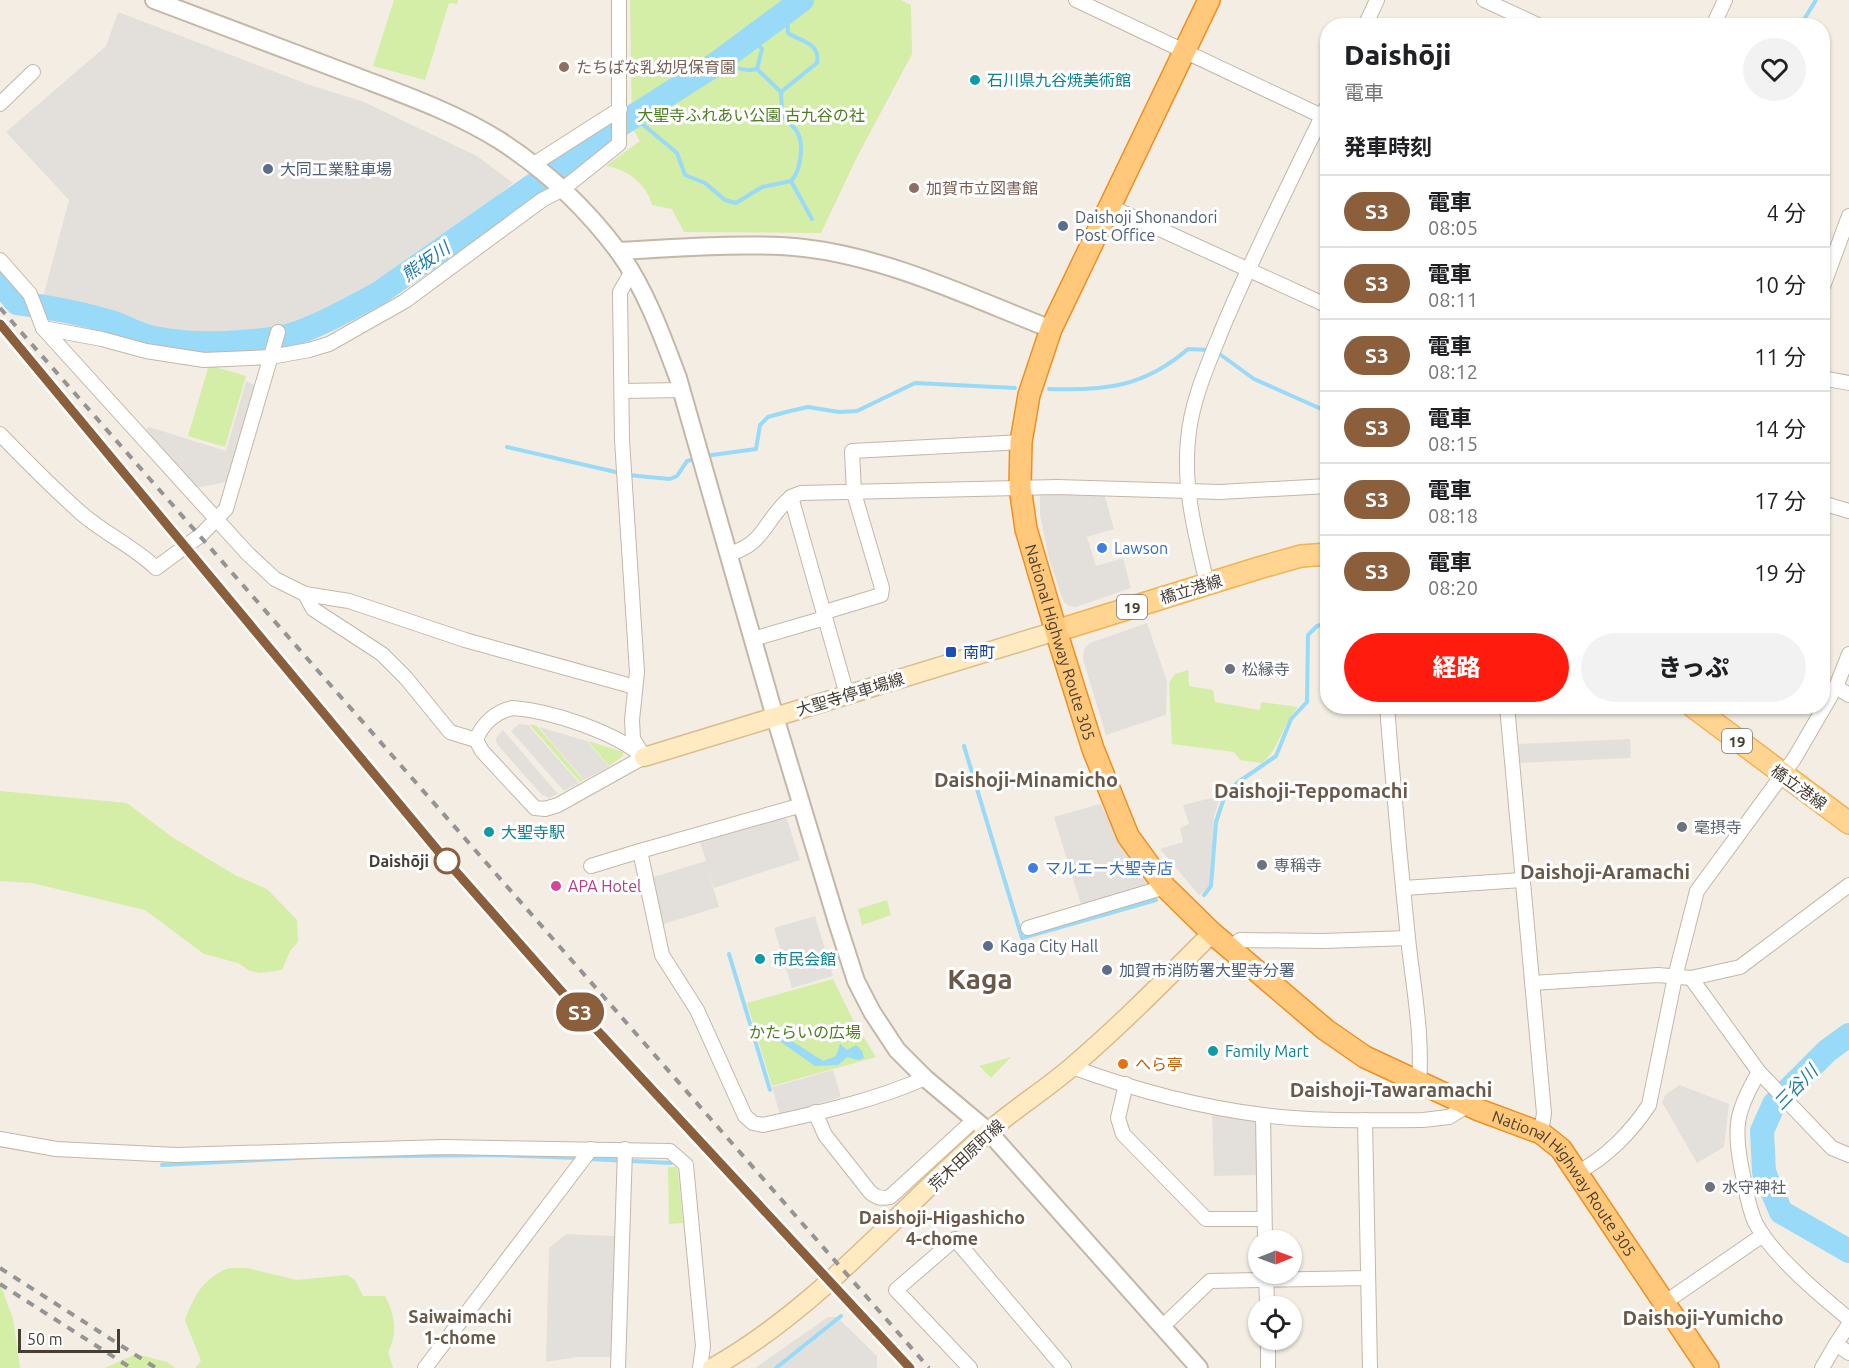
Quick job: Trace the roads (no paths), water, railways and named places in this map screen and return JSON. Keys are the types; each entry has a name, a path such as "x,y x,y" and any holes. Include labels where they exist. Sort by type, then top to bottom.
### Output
{"highway":[{"name":"National Highway Route 305","path":"1209,0 1051,329 1029,395 1021,442 1020,487 1026,529 1093,749 1128,836 1165,887 1212,933 1336,1037 1365,1057 1419,1083 1541,1133 1561,1149 1708,1368"}],"main road":[{"name":"橋立港線","path":"1056,631 1301,556 1320,555"},
{"name":"大聖寺停車場線","path":"644,757 1056,631"},
{"name":"橋立港線","path":"1702,714 1849,823"},
{"name":"荒木田原町線","path":"712,1368 744,1350 861,1254 981,1125 1072,1067 1122,1023 1212,933"}],"street":[{"path":"156,0 412,98 470,124 536,166 563,189 618,251 662,335 681,390 775,717 856,981 872,1012 897,1050 925,1078 981,1125 1199,1368"},
{"path":"42,324 146,351 204,360 271,357 329,344 405,301 542,200 563,189 620,144 619,0"},
{"path":"1076,0 1184,52 1320,111"},
{"path":"1369,18 1377,0"},
{"path":"1484,0 1523,18"},
{"path":"1717,18 1725,0"},
{"path":"0,104 33,72"},
{"path":"536,166 620,111"},
{"path":"1208,584 1191,518 1188,492 1188,439 1196,400 1247,270 1320,123"},
{"path":"1109,206 1320,302"},
{"path":"1830,260 1849,216"},
{"path":"618,251 782,247 829,252 875,263 1051,329"},
{"path":"0,260 30,294 42,324 247,553 275,579 304,594 349,601 465,640 635,687"},
{"path":"631,273 620,292 622,440 635,609 637,672 633,739 644,757"},
{"path":"0,434 81,513 109,534 137,550 156,568 201,535 226,509 278,333"},
{"path":"1830,379 1849,383"},
{"path":"622,391 681,390"},
{"path":"753,639 881,595 882,588 854,493 852,451 1021,442"},
{"path":"729,554 747,549 758,540 766,523 791,497 801,493 1020,487 1188,492 1320,486"},
{"path":"791,497 847,695"},
{"path":"1830,505 1849,511"},
{"path":"304,594 313,609 382,654 406,678 450,732 476,740 482,751 535,808 545,809 558,805 644,757"},
{"path":"1830,697 1849,654"},
{"path":"1836,687 1849,695"},
{"path":"476,740 480,730 500,711 522,709 611,735 644,757"},
{"path":"1388,714 1408,938 1416,999 1419,1083"},
{"path":"1508,714 1544,1113 1541,1133"},
{"path":"1578,1172 1594,1164 1638,1122 1649,1105 1675,977 1697,891 1794,759 1820,714"},
{"path":"591,866 802,805"},
{"path":"640,851 662,955 697,1010 745,1116 753,1123 763,1125 815,1112 902,1089 925,1078"},
{"path":"1404,888 1522,880"},
{"path":"1532,984 1659,975 1691,978 1748,963 1849,885"},
{"path":"1028,928 1165,887"},
{"path":"1230,948 1240,940 1323,942 1408,938"},
{"path":"1691,978 1761,1074 1832,1148 1849,1155"},
{"path":"1072,1067 1177,1098 1263,1115 1365,1120 1423,1120 1449,1117 1470,1104"},
{"path":"1761,1074 1740,1108 1735,1137 1752,1212 1763,1235 1804,1280 1849,1322 1822,1368"},
{"path":"1126,1084 1118,1118 1123,1134 1206,1220 1264,1219"},
{"path":"815,1112 825,1135 874,1197 885,1198 890,1197 981,1125"},
{"path":"1263,1115 1265,1230"},
{"path":"1365,1120 1370,1368"},
{"path":"0,1139 56,1149 176,1155 432,1147 670,1151 686,1165 703,1346 700,1368"},
{"path":"425,1368 591,1149"},
{"path":"618,1368 625,1149"},
{"path":"1664,1303 1763,1235"},
{"path":"970,1368 896,1290 955,1239 1064,1368"},
{"path":"1302,1277 1368,1278"},
{"path":"1163,1326 1210,1281 1248,1278"},
{"path":"1836,1344 1849,1353"},
{"path":"1268,1350 1268,1368"}],"water":[{"path":"780,1038 787,1038 823,1061 836,1056 840,1044 847,1050 856,1045 862,1051 864,1058 859,1060 847,1057 838,1065 815,1066 781,1042"}],"waterway":[{"name":"熊坂川","path":"0,283 17,303 88,316 111,322 148,337 169,341 236,343 283,337 306,330 379,293 615,128 716,64 802,0"},
{"path":"1805,18 1816,0"},
{"path":"787,12 788,33 813,47 817,56 817,63 781,92 782,116 799,135 801,149 799,164 791,181"},
{"path":"752,38 762,49 757,69"},
{"path":"724,58 739,69 757,69 781,92"},
{"path":"634,117 677,153 685,175 705,183 725,200 736,203 762,187 791,181 812,219"},
{"path":"1049,389 1088,389 1123,384 1156,372 1188,349 1209,350"},
{"path":"1221,355 1254,379 1320,408"},
{"path":"705,456 756,449 760,425 768,417 808,407 839,412 857,411 915,383 1015,388"},
{"path":"507,447 620,473"},
{"path":"627,475 670,479 677,476 687,461 697,458"},
{"path":"1204,895 1211,886 1216,822 1225,795 1237,783 1276,756 1291,719 1307,702 1308,635 1320,625"},
{"path":"964,746 1022,938 1156,900"},
{"path":"729,954 770,1090"},
{"name":"三谷川","path":"1849,1035 1827,1051 1774,1104 1762,1131 1764,1172 1781,1212 1849,1251"},
{"path":"162,1165 318,1157 498,1155 578,1158"},
{"path":"589,1159 671,1163"},
{"path":"776,1368 841,1316"}],"railway":[{"path":"0,308 929,1368"},
{"path":"0,324 444,858 570,1001 910,1368"},
{"path":"0,1268 156,1368"},
{"path":"0,1284 131,1368"}],"train":[{"name":"S3","path":"0,324 80,418 306,695 444,858 570,1001 910,1368"}],"place":[{"name":"たちばな乳幼児保育園","path":"564,67"},
{"name":"石川県九谷焼美術館","path":"975,80"},
{"name":"大同工業駐車場","path":"268,169"},
{"name":"加賀市立図書館","path":"914,188"},
{"name":"Daishoji Shonandori Post Office","path":"1063,226"},
{"name":"Lawson","path":"1102,548"},
{"name":"南町","path":"951,652"},
{"name":"松縁寺","path":"1230,669"},
{"name":"毫摂寺","path":"1682,827"},
{"name":"大聖寺駅","path":"489,832"},
{"name":"Daishōji","path":"447,861"},
{"name":"専稱寺","path":"1262,865"},
{"name":"マルエー大聖寺店","path":"1033,868"},
{"name":"APA Hotel","path":"556,886"},
{"name":"Kaga City Hall","path":"988,946"},
{"name":"市民会館","path":"760,959"},
{"name":"加賀市消防署大聖寺分署","path":"1107,970"},
{"name":"Family Mart","path":"1213,1051"},
{"name":"へら亭","path":"1123,1064"},
{"name":"水守神社","path":"1710,1187"}],"district":[{"name":"Daishoji-Minamicho","path":"1026,779"},
{"name":"Daishoji-Teppomachi","path":"1311,790"},
{"name":"Daishoji-Aramachi","path":"1605,871"},
{"name":"Kaga","path":"980,978"},
{"name":"Daishoji-Tawaramachi","path":"1391,1089"},
{"name":"Daishoji-Higashicho 4-chome","path":"942,1227"},
{"name":"Daishoji-Yumicho","path":"1703,1317"},
{"name":"Saiwaimachi 1-chome","path":"460,1326"}],"park label":[{"name":"大聖寺ふれあい公園 古九谷の社","path":"751,115"},
{"name":"かたらいの広場","path":"805,1032"}]}
